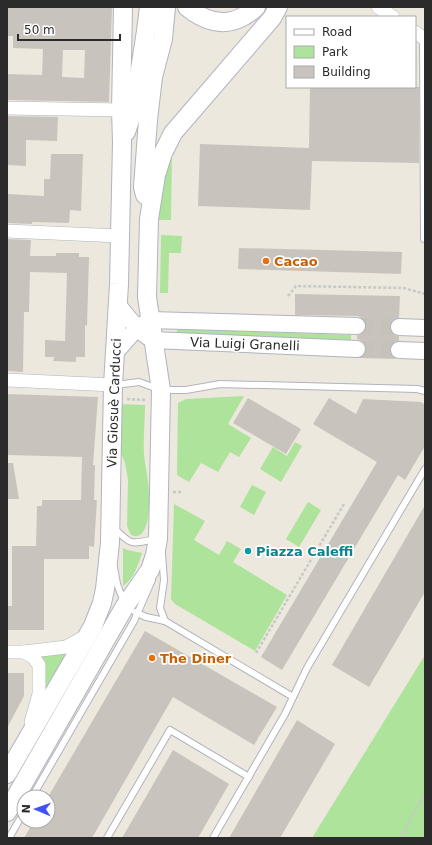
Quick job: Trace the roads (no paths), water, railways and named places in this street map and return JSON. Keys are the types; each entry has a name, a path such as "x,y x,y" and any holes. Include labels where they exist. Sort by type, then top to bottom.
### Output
{"main road":[{"name":"Via Giosuè Carducci","path":"7,774 89,634 105,590 110,543 113,392 118,305 122,142 121,110 123,7"},
{"path":"122,142 134,108 148,24 149,7"},
{"path":"149,219 143,187 148,120 153,77 163,39 166,7"},
{"path":"187,7 197,15 207,20 221,23 240,19 256,7"},
{"path":"7,812 131,609 150,570 155,555 158,539 161,395 153,340 143,324 147,297 149,219 156,175 163,153 173,133 272,18 278,7"}],"street":[{"path":"378,7 391,16"},
{"path":"7,108 121,110"},
{"path":"7,231 120,236"},
{"path":"115,353 143,324 118,305"},
{"name":"Via Luigi Granelli","path":"143,324 357,326"},
{"path":"399,327 425,328"},
{"name":"Via Luigi Granelli","path":"153,340 357,349"},
{"path":"399,350 425,351"},
{"path":"7,380 113,392"},
{"path":"7,652 24,652 66,647 89,634"},
{"path":"24,652 33,657 39,665 40,694 26,741"}],"lane":[{"path":"421,36 424,239"},
{"path":"113,392 139,382 161,395 220,384 417,389 425,391"},
{"path":"213,838 285,714 307,668 425,469"},
{"path":"110,525 130,542 158,539 164,580 160,608 165,621"},
{"path":"110,543 117,584 131,609 134,622"},
{"path":"131,609 146,617 165,621 293,697"},
{"path":"37,789 134,622 146,617"},
{"path":"107,838 170,730 249,777"},
{"path":"9,838 16,826"}],"tunnel":[{"path":"357,326 399,327"},
{"path":"357,349 399,350"}],"place":[{"name":"Cacao","path":"266,261"},
{"name":"Piazza Caleffi","path":"248,551"},
{"name":"The Diner","path":"152,658"}]}
